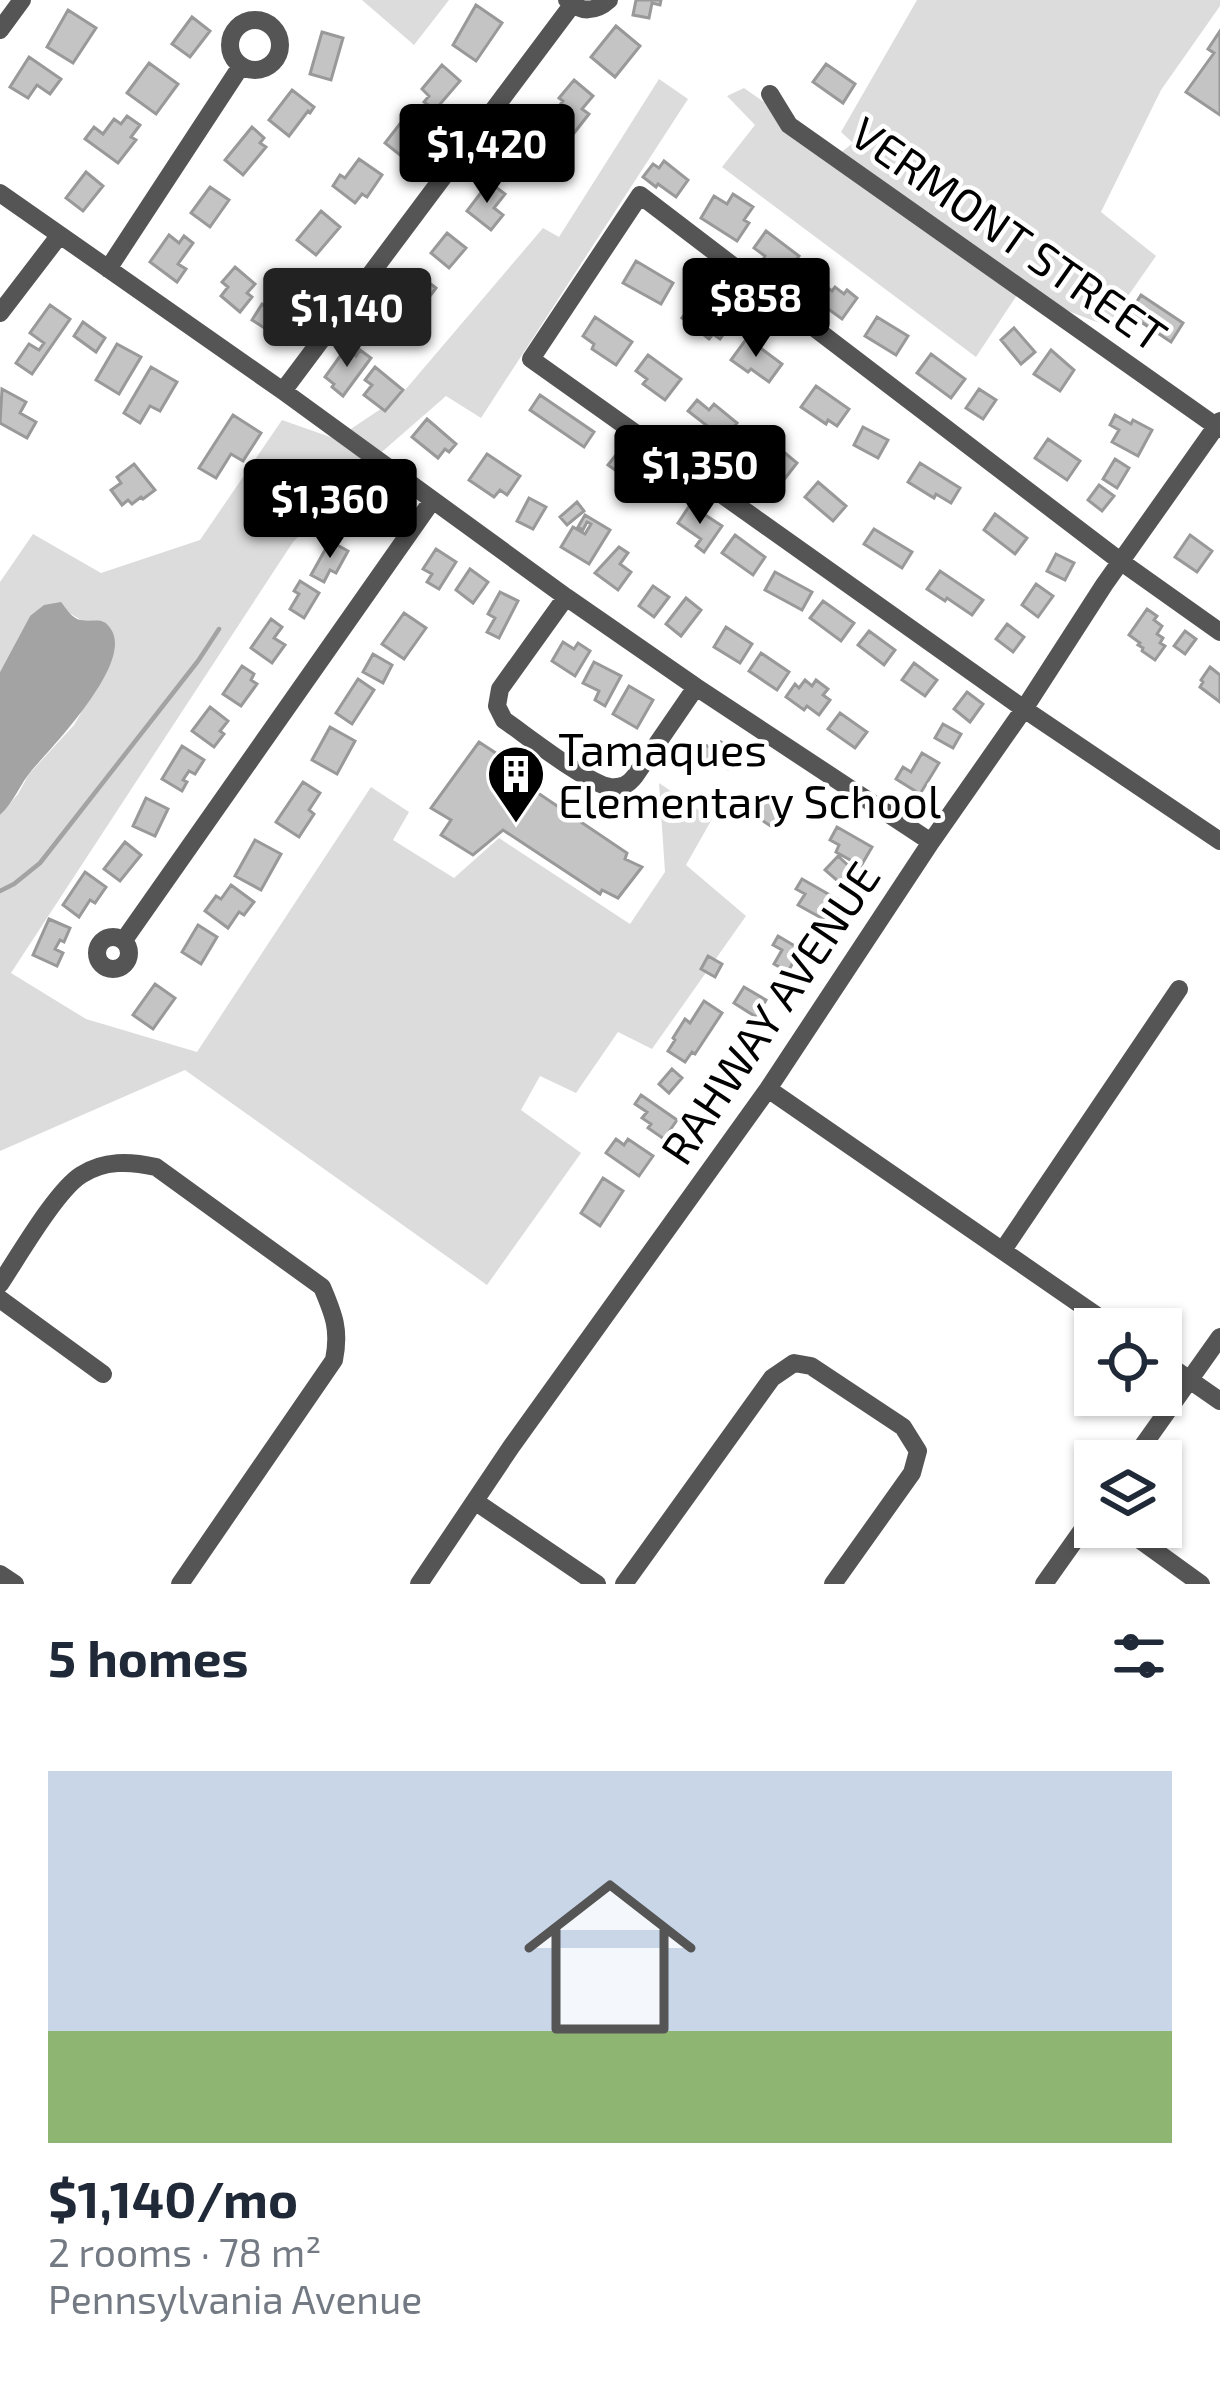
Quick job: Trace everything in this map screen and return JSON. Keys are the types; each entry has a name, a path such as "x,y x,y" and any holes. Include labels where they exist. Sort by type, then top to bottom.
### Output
{"street":[{"path":"0,30 22,0"},
{"path":"283,391 570,3 589,10 609,0"},
{"path":"108,268 241,67"},
{"name":"VERMONT STREET","path":"770,94 789,125 1219,425"},
{"path":"0,194 283,391 566,597 931,842"},
{"path":"1220,632 640,195 531,359 1024,709 1220,841"},
{"path":"0,313 59,236"},
{"name":"RAHWAY AVENUE","path":"419,1584 767,1089 1120,560 1219,425"},
{"path":"124,940 432,501"},
{"path":"566,597 500,689 500,716 599,784 620,787 629,783 696,687"},
{"path":"1003,1250 1179,989"},
{"path":"767,1089 1086,1308"},
{"path":"0,1284 78,1177 106,1164 134,1162 156,1167 322,1287 338,1337 334,1360 180,1584"},
{"path":"0,1299 103,1373"},
{"path":"1147,1440 1220,1337"},
{"path":"624,1584 772,1378 794,1363 811,1366 903,1427 918,1451 912,1473 832,1584"},
{"path":"1182,1375 1220,1401"},
{"path":"476,1502 596,1584"},
{"path":"1044,1584 1074,1542"},
{"path":"1150,1548 1201,1584"},
{"path":"0,1574 15,1584"}],"shaded area":[{"path":"362,0 449,0 414,45"},
{"path":"917,0 1220,0 1161,90 1101,212 1156,256 1107,326 1019,292 976,357 722,167 755,125 727,96 744,88 839,154 853,143 841,132"},
{"path":"659,79 688,99 481,418 446,396 368,464 293,542 11,973 86,1019 197,1052 371,787 409,812 393,840 454,878 499,838 630,924 665,872 659,783 712,819 686,865 746,916 652,1049 618,1032 576,1093 540,1076 521,1110 581,1153 487,1285 185,1070 0,1151 0,815 29,774 74,725 93,692 81,620 71,614 30,616 0,672 0,582 33,534 101,573 200,540 282,420 336,439 400,396 543,228 559,237"},
{"path":"61,602 78,619 109,626 115,646 111,664 87,704 0,815 0,672 30,616 44,605"}],"building":[{"path":"636,0 661,0 660,5 652,3 649,18 633,15"},
{"path":"476,5 502,23 476,61 453,45"},
{"path":"68,10 96,28 73,63 47,47"},
{"path":"192,17 210,31 190,57 172,44"},
{"path":"616,26 640,46 615,77 591,57"},
{"path":"1220,31 1220,115 1186,92 1214,53 1208,49"},
{"path":"322,32 343,38 331,80 310,74"},
{"path":"29,57 61,79 50,94 37,85 28,98 10,87"},
{"path":"149,63 178,84 156,114 127,93"},
{"path":"826,64 855,84 843,103 813,82"},
{"path":"442,65 460,81 435,110 424,102 429,96 422,89"},
{"path":"574,80 593,96 582,109 589,114 574,133 552,115"},
{"path":"292,90 314,107 289,136 269,120"},
{"path":"127,116 140,125 131,137 136,140 118,163 85,139 94,127 103,134 114,119 121,124"},
{"path":"406,116 421,128 400,155 385,143"},
{"path":"528,126 557,142 548,160 555,164 549,174 536,168 532,176 508,164"},
{"path":"252,127 266,147 243,175 225,160"},
{"path":"359,159 382,175 367,197 362,194 355,203 333,186"},
{"path":"664,161 688,180 676,197 643,177 653,164 659,168"},
{"path":"86,172 103,186 83,211 66,198"},
{"path":"489,182 505,194 494,208 503,215 491,230 467,211"},
{"path":"210,187 229,200 210,227 191,213"},
{"path":"733,194 753,207 737,241 701,218 714,196 727,204"},
{"path":"321,211 340,227 316,255 297,240"},
{"path":"766,231 799,256 783,277 754,248"},
{"path":"447,233 466,248 449,268 431,253"},
{"path":"169,235 179,243 184,236 193,243 178,264 186,269 177,282 150,262"},
{"path":"636,261 673,283 661,304 623,283"},
{"path":"235,267 255,284 240,312 221,296 228,287 222,282"},
{"path":"415,272 436,288 408,325 387,310"},
{"path":"809,274 832,291 835,287 844,294 847,290 857,298 842,319 799,288"},
{"path":"291,293 303,303 288,321 276,310"},
{"path":"1141,295 1183,323 1171,342 1129,314"},
{"path":"696,299 730,325 720,339 713,334 709,339 682,318"},
{"path":"262,304 284,319 274,334 252,320"},
{"path":"50,305 70,319 32,374 16,363 29,344 39,350 44,343 30,333"},
{"path":"595,317 632,342 616,365 592,349 594,344 583,336"},
{"path":"877,317 908,336 896,355 865,336"},
{"path":"83,322 105,338 96,352 74,336"},
{"path":"1014,328 1035,352 1021,364 1001,340"},
{"path":"747,338 782,364 769,382 731,360"},
{"path":"117,344 141,357 119,394 96,380"},
{"path":"346,348 356,356 360,350 371,358 343,396 325,377"},
{"path":"1051,350 1074,370 1060,391 1034,374"},
{"path":"931,354 965,379 951,398 917,373"},
{"path":"648,355 681,379 665,400 643,384 647,379 636,371"},
{"path":"151,367 177,382 160,411 150,406 140,423 124,413"},
{"path":"375,367 403,390 385,411 364,395 372,385 365,380"},
{"path":"816,386 849,409 837,426 801,407"},
{"path":"2,389 26,402 20,413 36,422 27,438 0,423"},
{"path":"979,389 996,400 983,419 966,408"},
{"path":"540,395 594,432 584,447 530,410"},
{"path":"697,400 709,410 714,404 737,423 724,439 688,411"},
{"path":"233,415 261,433 243,461 231,454 216,478 199,468"},
{"path":"1115,415 1152,430 1138,456 1112,442 1119,430 1110,425"},
{"path":"427,419 456,444 438,458 412,437"},
{"path":"863,427 888,440 878,458 854,445"},
{"path":"768,439 797,463 783,481 753,458"},
{"path":"1048,439 1080,461 1067,480 1035,458"},
{"path":"619,451 659,480 649,494 608,465"},
{"path":"487,454 520,476 507,495 500,490 494,497 469,480"},
{"path":"1115,459 1129,468 1117,488 1103,479"},
{"path":"920,463 960,488 951,503 908,482"},
{"path":"134,464 155,490 122,505 111,490 121,483 117,477"},
{"path":"818,482 846,506 833,521 805,497"},
{"path":"1099,485 1114,496 1102,511 1088,500"},
{"path":"365,488 383,499 361,535 343,524"},
{"path":"529,498 546,507 533,529 517,521"},
{"path":"577,502 584,511 567,525 560,517"},
{"path":"690,505 722,526 704,552 696,546 701,539 678,523"},
{"path":"995,514 1027,538 1015,554 984,530"},
{"path":"585,515 610,530 589,564 561,547 573,527 585,534 591,524 587,522 583,530 578,527"},
{"path":"874,529 912,552 902,568 864,544"},
{"path":"735,535 765,557 753,575 722,553"},
{"path":"1190,535 1212,551 1197,572 1175,557"},
{"path":"330,541 348,551 336,573 330,570 324,582 311,575"},
{"path":"619,547 628,553 620,564 631,572 618,590 595,573"},
{"path":"436,549 456,562 439,589 427,582 432,574 423,569"},
{"path":"1056,554 1074,563 1065,580 1047,571"},
{"path":"470,569 488,582 473,603 456,590"},
{"path":"940,571 983,600 972,615 927,589"},
{"path":"775,572 812,592 802,610 765,590"},
{"path":"300,581 319,593 304,618 290,609"},
{"path":"1036,584 1053,596 1038,617 1022,605"},
{"path":"653,586 669,597 654,617 639,606"},
{"path":"500,592 518,601 499,638 487,632 495,618 488,614"},
{"path":"686,598 701,610 681,636 666,624"},
{"path":"823,601 854,623 841,641 810,618"},
{"path":"1147,609 1162,626 1157,634 1165,646 1155,660 1129,635"},
{"path":"404,613 426,628 404,659 382,644"},
{"path":"271,619 282,627 274,638 285,645 272,663 251,648"},
{"path":"1007,624 1024,637 1013,652 996,639"},
{"path":"726,627 752,644 740,663 714,647"},
{"path":"869,631 895,650 884,665 858,645"},
{"path":"1185,631 1196,639 1185,654 1174,646"},
{"path":"563,642 574,649 578,643 590,651 575,676 552,661"},
{"path":"761,653 789,672 777,690 749,671"},
{"path":"373,654 392,665 383,683 363,672"},
{"path":"594,662 621,676 605,706 595,700 599,691 583,683"},
{"path":"914,663 937,680 925,696 902,680"},
{"path":"242,666 254,674 251,680 257,684 241,706 223,694"},
{"path":"1210,667 1220,675 1220,702 1200,687"},
{"path":"358,679 374,690 352,724 336,713"},
{"path":"805,680 812,686 816,680 828,689 823,695 830,700 819,715 786,697 795,684 799,688"},
{"path":"629,686 653,700 637,728 613,714"},
{"path":"967,692 983,704 970,722 954,709"},
{"path":"210,707 228,721 214,747 192,731"},
{"path":"840,713 867,732 855,748 828,729"},
{"path":"943,724 961,734 953,748 935,738"},
{"path":"330,727 355,741 337,774 312,760"},
{"name":"Tamaques Elementary School","path":"479,742 537,780 532,789 642,867 618,898 602,890 600,894 503,830 473,855 441,835 451,820 431,808"},
{"path":"721,742 738,752 728,769 712,759 709,764 694,756 702,743 716,751"},
{"path":"182,746 204,760 195,774 189,771 182,791 162,779"},
{"path":"922,753 939,763 920,794 896,779 903,767 911,772"},
{"path":"303,782 320,793 309,810 314,814 299,837 276,822"},
{"path":"758,794 783,811 772,827 747,810"},
{"path":"146,798 168,809 155,836 133,826"},
{"path":"837,827 872,847 861,866 836,852 839,845 830,840"},
{"path":"255,840 281,854 261,890 235,876"},
{"path":"125,842 141,855 120,881 104,869"},
{"path":"838,856 853,870 840,883 825,870"},
{"path":"85,872 106,887 79,917 63,905"},
{"path":"802,879 837,899 825,920 798,905 805,894 796,889"},
{"path":"231,885 254,902 228,928 205,911"},
{"path":"49,919 70,928 55,949 63,953 57,966 33,955"},
{"path":"198,925 217,937 201,964 182,952"},
{"path":"778,936 800,949 788,972 774,964 782,950 773,945"},
{"path":"708,956 722,964 715,977 701,969"},
{"path":"155,984 175,998 153,1029 133,1015"},
{"path":"744,987 766,1000 756,1017 734,1003"},
{"path":"704,1001 722,1013 685,1062 668,1051 685,1019 690,1023"},
{"path":"672,1069 682,1078 669,1093 659,1084"},
{"path":"641,1095 677,1120 664,1139 642,1118 647,1112 635,1104"},
{"path":"616,1139 624,1145 628,1139 653,1156 639,1176 606,1153"},
{"path":"603,1178 623,1191 600,1226 581,1213"}],"waterway":[{"path":"0,891 40,863 219,629"}],"place":[{"name":"Tamaques Elementary School","path":"516,825"}]}
